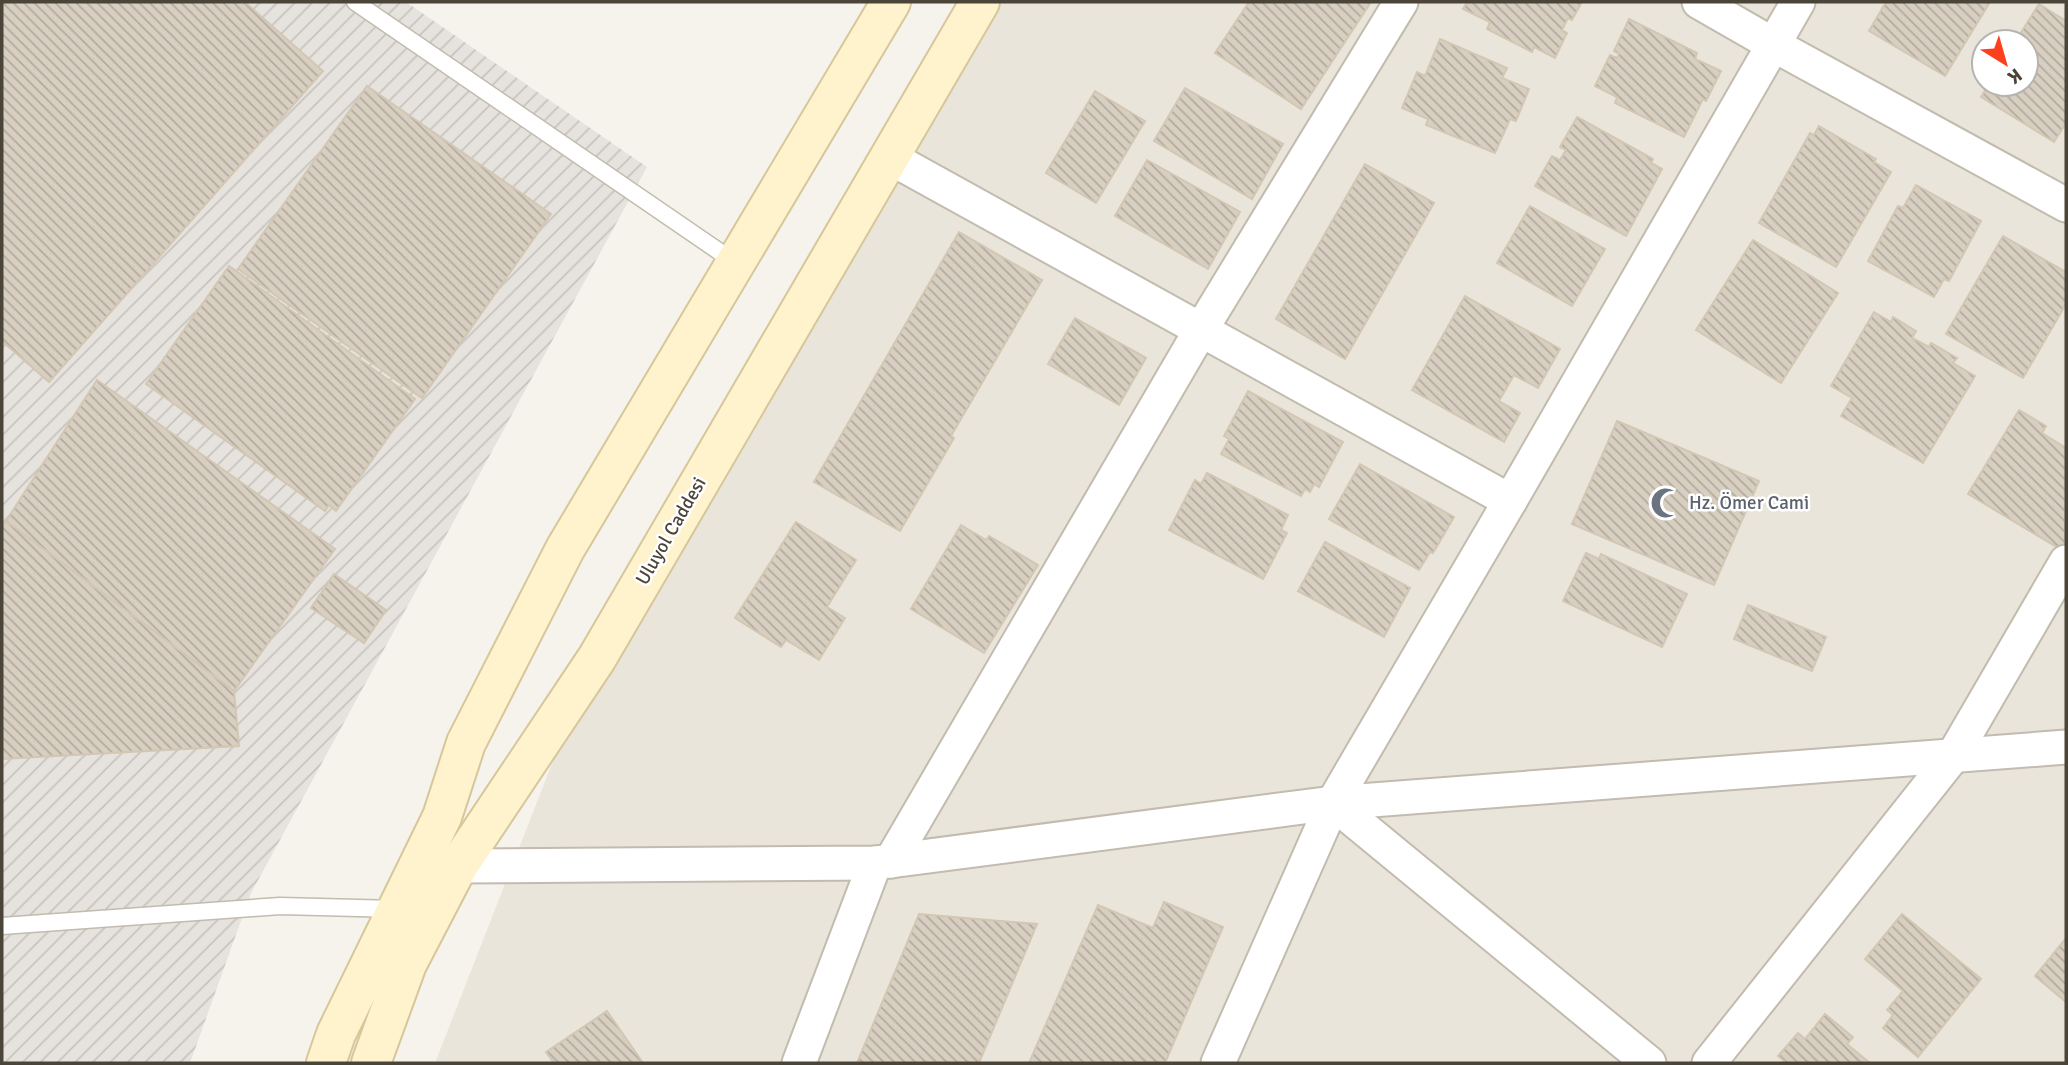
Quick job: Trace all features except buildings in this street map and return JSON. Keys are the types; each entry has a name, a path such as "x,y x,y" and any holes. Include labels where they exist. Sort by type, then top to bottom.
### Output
{"main road":[{"path":"326,1063 336,1034 442,817 466,743 565,549 891,2"},
{"name":"Uluyol Caddesi","path":"371,1063 407,964 458,866 597,658 980,2"}],"street":[{"path":"799,1063 883,862 1202,328 1401,2"},
{"path":"1699,2 2066,205"},
{"path":"1218,1063 1332,803 1798,2"},
{"path":"889,157 1510,500"},
{"path":"1709,1063 1953,756 2066,562"},
{"path":"397,909 458,866 883,862 1332,803 2066,747"},
{"path":"1332,803 1649,1063"}],"lane":[{"path":"355,2 736,263"},
{"path":"2,926 279,906 397,909"}],"shaded area":[{"path":"2,2 406,2 647,167 251,893 190,1063 2,1063"},
{"path":"1002,2 2066,2 2066,1063 435,1063 587,674"}],"place":[{"name":"Hz. Ömer Cami","path":"1666,503"}]}
